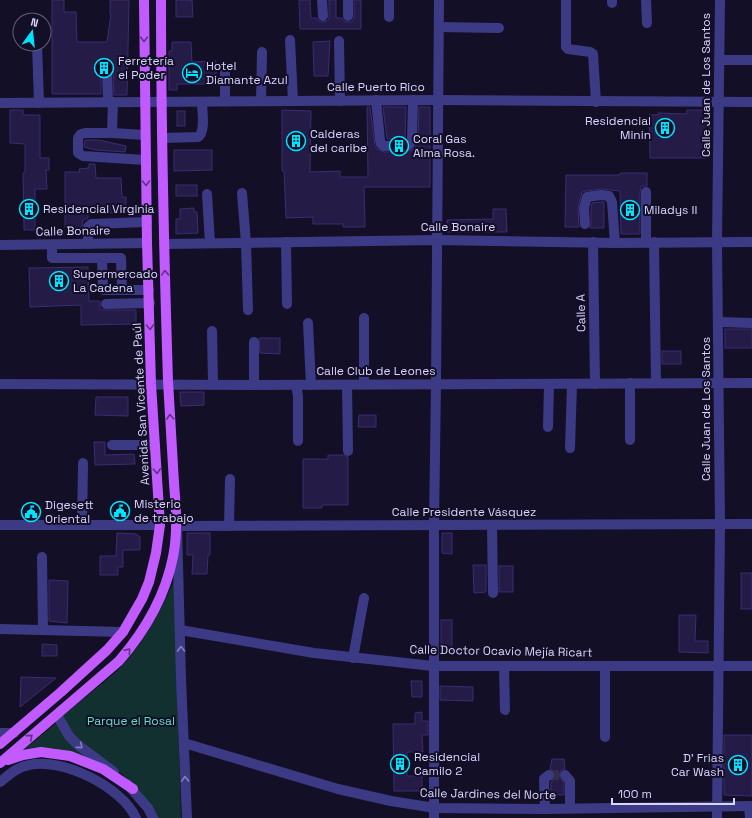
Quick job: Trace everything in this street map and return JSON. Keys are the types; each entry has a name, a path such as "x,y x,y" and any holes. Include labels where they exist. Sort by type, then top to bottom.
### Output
{"main road":[{"name":"Avenida San Vicente de Paúl","path":"0,744 62,692 107,650 123,632 142,599 149,582 156,553 160,525 152,384 147,243 144,102 144,0"},
{"path":"0,763 118,661 132,646 157,605 168,578 173,556 176,526 164,244 161,102 161,0"},
{"path":"0,763 23,754 41,752 70,756 103,769 133,789"}],"street":[{"path":"322,0 323,16"},
{"path":"348,0 348,16"},
{"path":"389,0 389,17"},
{"path":"435,813 434,525 439,0"},
{"path":"566,0 566,47 568,49 590,52 593,54 596,102"},
{"path":"646,0 647,23"},
{"name":"Calle Juan de Los Santos","path":"717,818 720,524 718,242 720,0"},
{"path":"439,27 499,28"},
{"path":"290,40 293,101"},
{"path":"339,41 340,101"},
{"path":"37,52 39,103"},
{"path":"261,101 262,52"},
{"path":"719,60 752,60"},
{"path":"225,68 225,101"},
{"path":"107,70 112,133"},
{"name":"Calle Puerto Rico","path":"0,103 376,100 752,102"},
{"path":"376,100 380,140 381,144 384,146 409,145 411,143 413,100"},
{"path":"162,138 198,137 201,135 203,130 202,102"},
{"path":"145,135 112,133 81,134 78,138 78,153 80,155 87,157 145,160"},
{"path":"646,192 650,242 656,383"},
{"path":"242,193 246,243 248,310"},
{"path":"207,194 210,243"},
{"path":"585,224 584,208 587,197 601,195 609,196 612,202 615,243"},
{"path":"88,244 88,227 91,224 147,222"},
{"name":"Calle Bonaire","path":"164,244 437,240 615,243 752,242"},
{"path":"286,242 287,304"},
{"name":"Calle A","path":"593,242 595,384"},
{"name":"Calle Bonaire","path":"0,245 147,243"},
{"path":"52,245 52,258 121,258 122,290"},
{"path":"102,258 102,290 149,290"},
{"path":"106,304 150,303"},
{"path":"364,318 364,384"},
{"path":"719,322 752,323"},
{"path":"308,323 311,385"},
{"path":"212,331 213,384"},
{"path":"254,342 254,385"},
{"path":"630,383 630,440"},
{"name":"Calle Club de Leones","path":"0,384 549,385 630,383 752,383"},
{"path":"347,384 348,451"},
{"path":"570,448 572,384"},
{"path":"296,385 298,396 298,441"},
{"path":"548,427 549,385"},
{"path":"112,445 155,445"},
{"path":"82,525 83,463"},
{"path":"229,526 230,479"},
{"name":"Calle Presidente Vásquez","path":"176,526 752,524"},
{"path":"0,525 160,525"},
{"path":"492,525 493,593"},
{"path":"176,526 187,818"},
{"path":"42,557 43,630"},
{"path":"353,658 364,598"},
{"path":"0,629 123,632"},
{"name":"Calle Doctor Ocavio Mejía Ricart","path":"180,630 314,653 434,666 752,666"},
{"path":"504,666 505,710"},
{"path":"605,666 605,737"},
{"path":"56,715 69,736 78,746 120,776 133,789 148,808 153,818"},
{"path":"0,733 14,733"},
{"name":"Calle Jardines del Norte","path":"184,743 338,789 435,813 570,808 750,806"},
{"path":"0,782 12,772 28,765 45,764 70,769 90,776 116,793 133,812 136,818"},
{"path":"545,809 544,780 545,777 549,775"},
{"path":"565,775 570,781 570,808"},
{"path":"750,806 750,818"}],"green space":[{"name":"Parque el Rosal","path":"174,581 181,818 157,818 123,775 79,743 61,717 118,670 127,660 150,628"},
{"path":"56,723 87,757 53,748 25,749"}],"building":[{"path":"52,0 64,0 64,12 76,12 77,42 107,42 111,14 110,0 129,0 127,95 114,95 113,69 112,66 107,64 103,65 101,70 101,94 52,94"},
{"path":"176,0 192,0 193,17 176,17"},
{"path":"299,0 310,0 311,18 317,18 320,22 323,22 329,19 329,0 336,0 336,18 342,18 344,21 351,22 354,19 354,0 361,0 361,29 300,29"},
{"path":"330,41 328,76 314,76 313,42"},
{"name":"Hotel Diamante Azul","path":"172,42 191,42 192,62 216,61 216,84 177,84 177,90 169,90 169,51 172,51"},
{"path":"367,107 370,107 375,146 377,149 384,152 409,151 414,149 418,140 419,107 430,107 430,187 364,187 365,227 343,227 343,224 313,224 313,217 286,218 284,171 282,171 282,110 311,111 310,172 340,171 340,177 368,177"},
{"path":"383,107 406,107 405,139 387,139"},
{"path":"10,110 23,110 23,115 40,115 40,158 49,158 49,170 46,170 47,189 35,189 35,230 24,230 23,173 25,173 25,144 10,143"},
{"path":"687,110 710,110 710,137 705,137 705,158 650,158 649,115 658,115 658,113 687,114"},
{"path":"177,111 185,111 185,126 177,126"},
{"path":"85,140 99,140 126,146 125,152 96,150 84,147"},
{"path":"174,150 212,150 212,170 174,171"},
{"path":"89,164 95,164 96,178 121,178 122,197 126,197 126,213 88,213 88,218 83,220 82,228 65,228 65,172 80,172 79,169 89,168"},
{"path":"620,173 647,173 647,186 641,186 640,192 640,234 621,234 620,191 602,189 582,192 578,208 579,227 565,227 566,175 620,175"},
{"path":"176,185 197,185 197,196 176,196"},
{"path":"604,202 604,228 590,228 592,203"},
{"path":"194,208 194,212 197,212 198,233 176,234 176,219 180,219 180,209"},
{"path":"493,209 506,209 507,232 447,232 447,220 493,219"},
{"name":"Supermercado La Cadena","path":"88,267 89,301 100,301 100,309 136,310 136,324 81,325 81,305 30,307 29,268"},
{"path":"725,329 752,329 752,348 725,348"},
{"path":"259,338 280,338 280,354 260,353"},
{"path":"662,351 681,351 681,364 662,364"},
{"path":"180,392 204,392 204,405 181,406"},
{"path":"96,397 128,397 128,416 95,415"},
{"path":"359,415 376,415 376,427 358,427"},
{"path":"94,442 105,442 105,455 134,454 135,464 95,465"},
{"path":"328,455 343,455 348,457 348,505 322,505 322,508 303,508 303,459 328,459"},
{"path":"117,533 136,534 140,537 140,550 123,550 123,567 118,567 118,575 100,575 100,556 116,556"},
{"path":"187,533 210,533 210,555 208,555 207,574 192,574 193,555 187,555"},
{"path":"442,533 452,533 452,554 442,553"},
{"path":"473,565 486,565 486,592 474,593"},
{"path":"499,566 513,566 513,592 499,592"},
{"path":"741,573 752,573 752,609 741,609"},
{"path":"49,580 68,581 67,623 49,621"},
{"path":"679,615 696,615 695,641 708,641 708,653 679,652"},
{"path":"441,620 452,620 452,654 441,654"},
{"path":"42,644 57,645 57,656 42,656"},
{"path":"21,677 56,678 20,707"},
{"path":"411,681 422,681 422,697 412,697"},
{"path":"440,686 473,687 473,701 440,700"},
{"name":"Residencial Camilo 2","path":"422,712 422,721 428,721 428,735 422,735 423,752 407,752 407,776 422,776 422,791 394,791 393,724 415,724 415,713"},
{"name":"D' Frias Car Wash","path":"724,735 752,735 752,796 724,795"},
{"path":"552,759 564,759 565,769 561,770 559,776 564,783 564,795 551,795 551,782 555,778 554,771 550,769"}],"tunnel":[{"path":"549,775 565,775"}],"place":[{"name":"Ferretería el Poder","path":"104,68"},
{"name":"Hotel Diamante Azul","path":"192,73"},
{"name":"Residencial Minin","path":"665,128"},
{"name":"Calderas del caribe","path":"296,141"},
{"name":"Coral Gas Alma Rosa.","path":"399,146"},
{"name":"Residencial Virginia","path":"29,209"},
{"name":"Miladys II","path":"630,210"},
{"name":"Supermercado La Cadena","path":"59,281"},
{"name":"Misterio de trabajo","path":"120,511"},
{"name":"Digesett Oriental","path":"31,512"},
{"name":"Residencial Camilo 2","path":"400,764"},
{"name":"D' Frias Car Wash","path":"738,765"}]}
